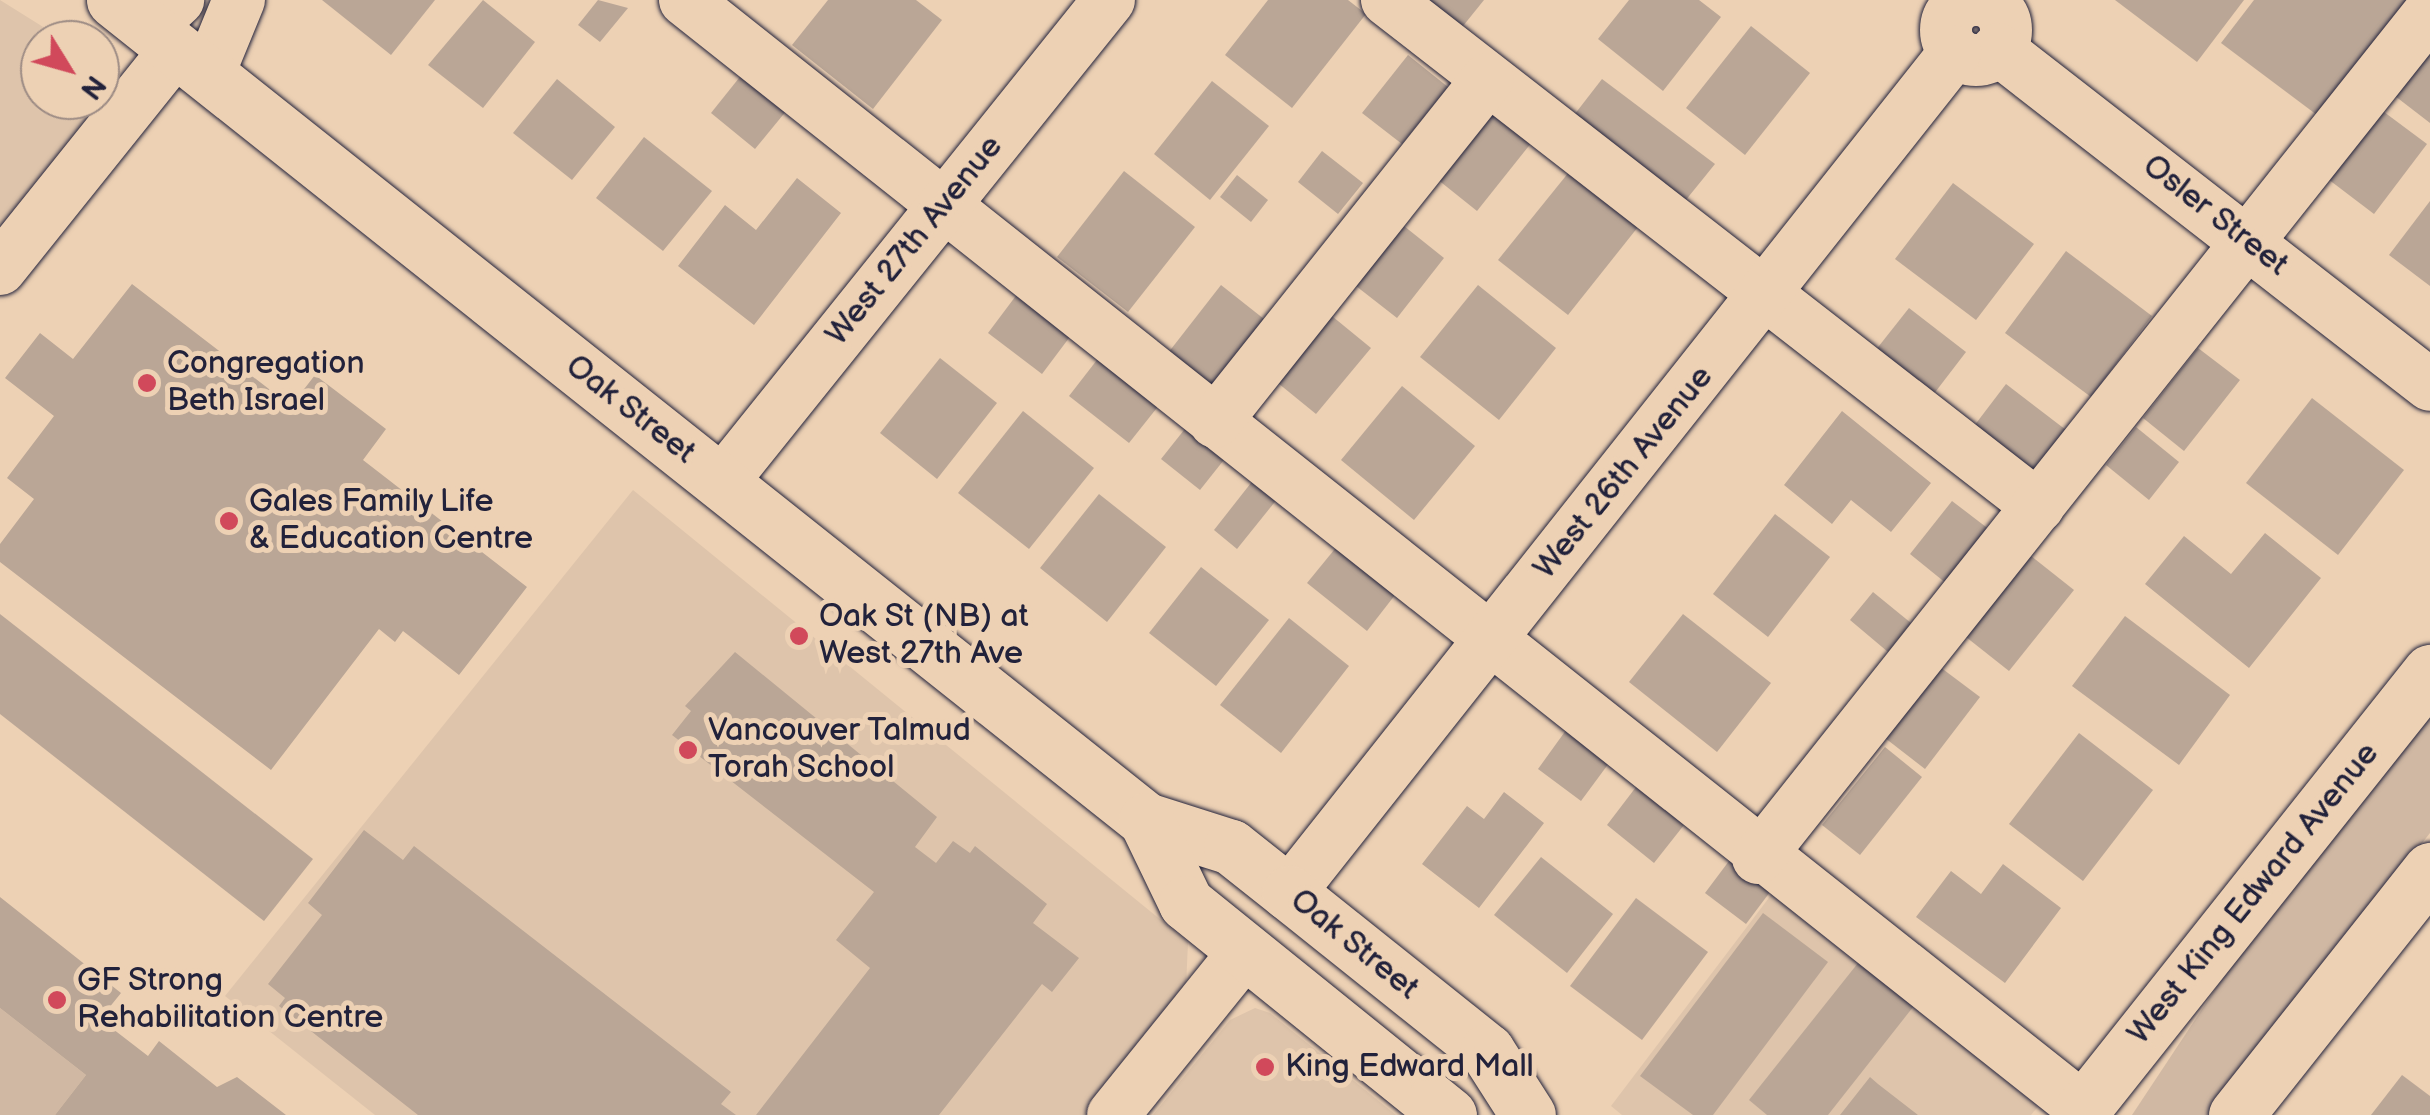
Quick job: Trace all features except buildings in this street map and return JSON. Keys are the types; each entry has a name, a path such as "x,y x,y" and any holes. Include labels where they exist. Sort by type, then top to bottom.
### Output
{"main road":[{"name":"Oak Street","path":"165,30 1146,820 1231,847 1290,893 1487,1051 1528,1115"},
{"name":"West King Edward Avenue","path":"2081,1112 2430,672"},
{"name":"Oak Street","path":"1146,820 1186,903 1243,954 1449,1115"},
{"path":"2236,1115 2430,870"}],"street":[{"path":"0,269 165,30 239,0"},
{"path":"685,0 945,203 1488,643 2081,1112"},
{"name":"West 27th Avenue","path":"722,482 1109,0"},
{"path":"1388,0 1764,298 2038,506"},
{"path":"1758,858 2430,12"},
{"name":"Osler Street","path":"1971,20 2430,385"},
{"name":"West 26th Avenue","path":"1290,893 1764,298 1971,20"},
{"path":"1215,422 1488,80"},
{"path":"1113,1115 1243,954"}],"shaded area":[{"path":"0,0 32,20 20,20 20,120 87,120 0,235"},
{"name":"Vancouver Talmud Torah School","path":"633,490 1188,942 1186,987 1084,1115 375,1115 225,996"},
{"path":"2430,714 2430,833 2207,1115 2132,1115 2224,976"},
{"path":"1784,878 2041,1103 2031,1115 1622,1115 1611,1106"},
{"path":"0,1008 86,1075 55,1115 0,1115"},
{"name":"King Edward Mall","path":"1255,1008 1270,1013 1396,1115 1153,1115 1230,1020"}],"place":[{"name":"Congregation Beth Israel","path":"147,383"},
{"name":"Gales Family Life & Education Centre","path":"229,521"},
{"name":"Oak St (NB) at West 27th Ave","path":"799,636"},
{"name":"Vancouver Talmud Torah School","path":"688,750"},
{"name":"GF Strong Rehabilitation Centre","path":"57,1000"},
{"name":"King Edward Mall","path":"1265,1067"}]}
